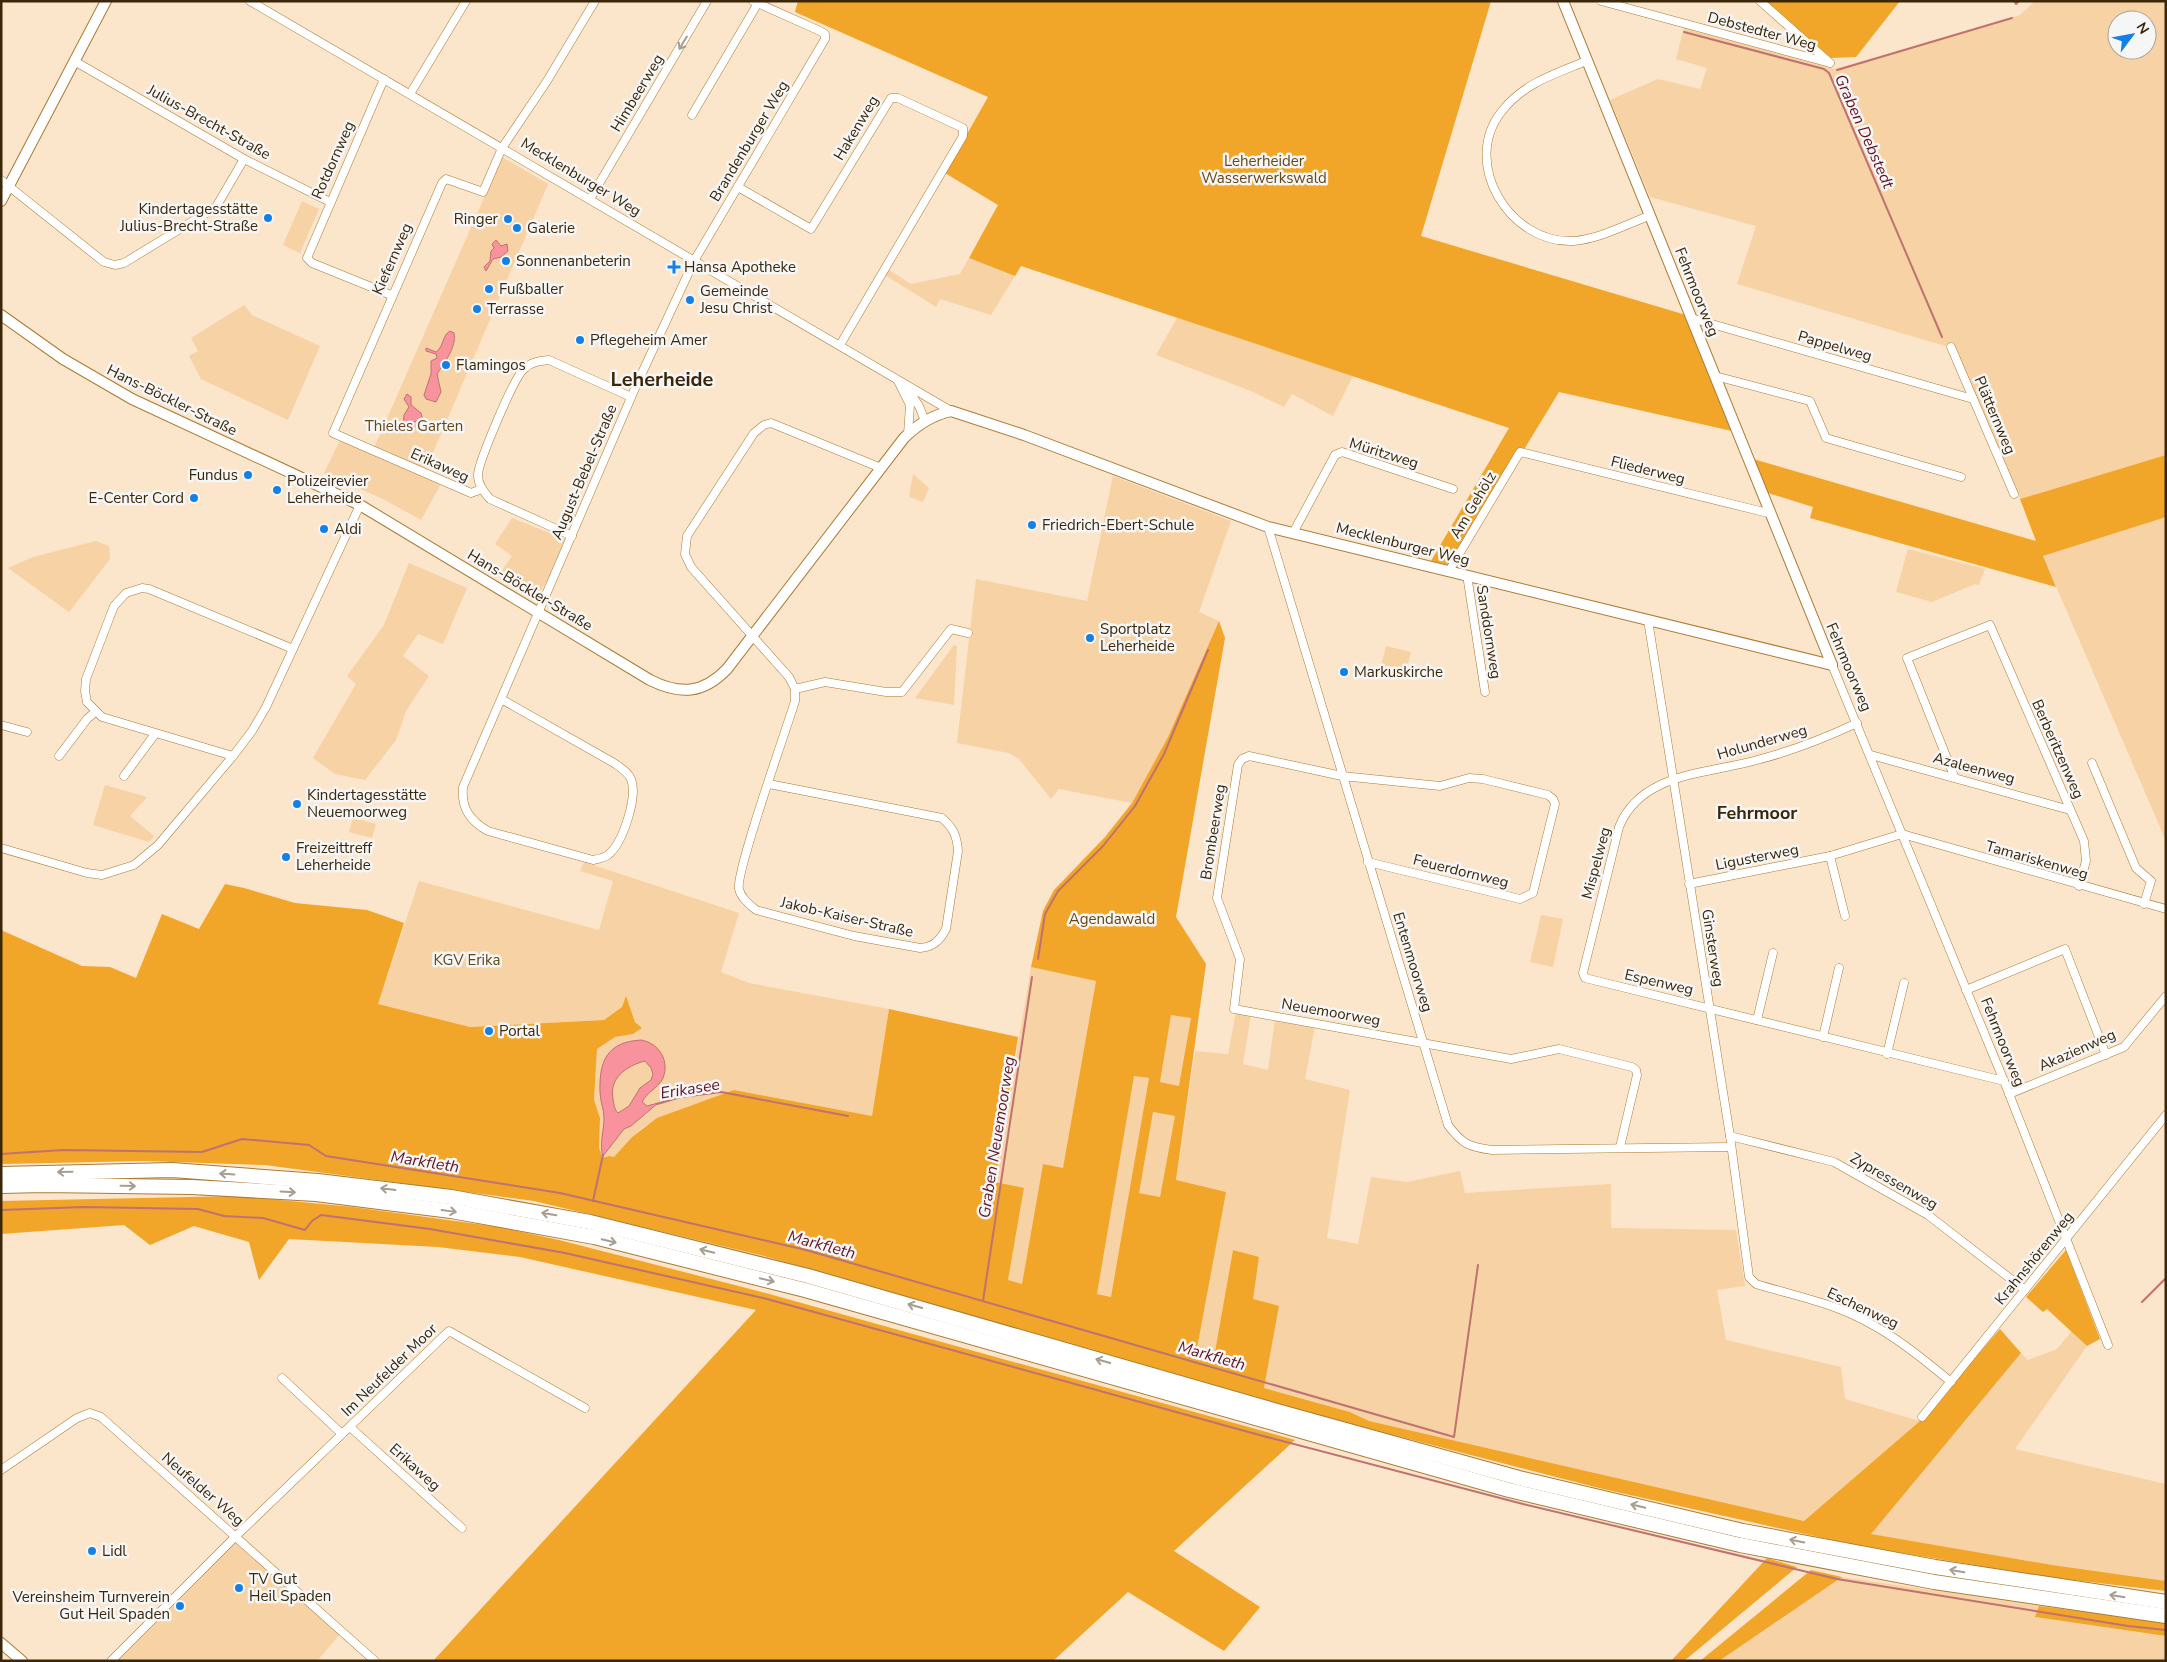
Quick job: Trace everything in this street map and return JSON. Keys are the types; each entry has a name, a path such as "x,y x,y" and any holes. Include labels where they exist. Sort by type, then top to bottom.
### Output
{"highway":[{"path":"1,1174 172,1170 318,1180 451,1197 590,1222 808,1276 1284,1413 1528,1480 1743,1531 1935,1568 2166,1602"},
{"path":"1,1186 44,1184 192,1186 316,1194 451,1211 594,1237 805,1290 1509,1490 1759,1548 1934,1582 2166,1616"},
{"path":"1,1193 31,1192 44,1184"}],"street":[{"path":"1,201 5,183 76,62 106,1"},
{"name":"Mecklenburger Weg","path":"250,1 262,4 384,79 951,410 1268,527 1832,665"},
{"path":"410,94 466,1"},
{"path":"502,148 547,81 595,1"},
{"name":"Himbeerweg","path":"590,199 707,1"},
{"name":"Fehrmoorweg","path":"1563,1 1715,376 1768,513 1857,723 2004,1081 2108,1345"},
{"name":"Debstedter Weg","path":"1601,1 1830,63 1760,1"},
{"path":"692,115 755,2"},
{"name":"Brandenburger Weg","path":"694,261 824,42 824,34 817,29 755,2"},
{"path":"1586,61 1535,82 1517,94 1500,112 1491,134 1487,154 1489,173 1496,194 1508,213 1524,227 1555,239 1589,239 1649,216"},
{"name":"Julius-Brecht-Straße","path":"76,62 244,159 330,202"},
{"name":"Rotdornweg","path":"384,79 307,253 307,258 312,263 391,295"},
{"name":"Hakenweg","path":"738,187 811,229 891,98 898,98 963,128 963,136 840,345"},
{"name":"Kiefernweg","path":"333,433 391,295 442,183 446,179 452,180 483,192 502,148"},
{"path":"5,183 104,262 115,264 124,263 216,207 244,159"},
{"name":"August-Bebel-Straße","path":"503,700 614,763 628,774 633,786 632,802 619,842 607,855 593,860 488,831 479,826 466,812 463,800 464,787 540,614 631,397 694,261"},
{"name":"Hans-Böckler-Straße","path":"1,309 15,323"},
{"name":"Hans-Böckler-Straße","path":"1,314 63,359 132,399 360,505 650,680 664,687 678,690 692,690 713,683 727,669 908,434 939,414 951,410"},
{"name":"Pappelweg","path":"1691,318 1973,399"},
{"name":"Plätternweg","path":"1951,347 2014,494"},
{"path":"572,536 490,499 482,489 478,476 480,464 518,375 529,365 549,360 631,397"},
{"path":"1715,376 1810,401 1826,438 1961,477"},
{"path":"897,379 910,405 908,434"},
{"name":"Mecklenburger Weg","path":"897,379 919,406 925,422 956,417 977,418"},
{"path":"914,389 926,409 925,422"},
{"path":"881,468 771,423 764,425 754,433 687,536 685,554 691,568 754,635 789,677 795,688 825,682 881,692 902,692 951,629 968,633"},
{"name":"Erikaweg","path":"333,433 471,493 482,489"},
{"name":"Müritzweg","path":"1292,533 1335,455 1342,452 1453,489"},
{"name":"Fliederweg","path":"1520,452 1768,513"},
{"name":"Am Gehölz","path":"1449,571 1520,452"},
{"path":"1,848 88,873 102,875 134,865 158,845 252,731 266,707 360,505"},
{"name":"Entenmoorweg","path":"1268,527 1448,1125 1458,1139 1472,1147 1492,1150 1731,1147"},
{"name":"Sanddornweg","path":"1466,576 1485,692"},
{"path":"233,756 102,718 95,712 86,697 86,679 114,606 126,593 135,589 149,590 293,649"},
{"name":"Ginsterweg","path":"1648,620 1688,884 1730,1136 1751,1281"},
{"name":"Berberitzenweg","path":"1954,776 1907,658 1990,624 2084,841 2086,861 2079,886"},
{"name":"Jakob-Kaiser-Straße","path":"769,784 942,818 952,827 958,838 958,851 946,929 940,939 929,947 920,948 873,940 756,910 745,901 739,889 739,876 795,701 795,688"},
{"path":"59,756 86,719 95,712"},
{"name":"Holunderweg","path":"1672,779 1758,760 1816,742 1857,723"},
{"path":"1,725 27,732"},
{"path":"124,776 155,734"},
{"name":"Azaleenweg","path":"1870,755 1954,776 2070,810"},
{"name":"Brombeerweg","path":"1234,1009 1240,959 1217,898 1238,765 1242,759 1249,756 1342,776"},
{"path":"2092,763 2136,868 2151,880 2144,904"},
{"name":"Feuerdornweg","path":"1342,776 1440,786 1469,778 1483,779 1548,795 1554,799 1555,804 1533,894 1528,897 1520,899 1368,862"},
{"name":"Mispelweg","path":"1584,978 1583,973 1593,928 1619,827 1625,811 1643,794 1672,779"},
{"name":"Ligusterweg","path":"1688,884 1830,856 1902,834"},
{"name":"Tamariskenweg","path":"1902,834 2166,910"},
{"path":"1830,856 1845,916"},
{"path":"1966,990 2065,949 2106,1055"},
{"path":"1757,1020 1773,953"},
{"path":"1824,1037 1839,968"},
{"name":"Espenweg","path":"1584,978 1887,1054 2004,1081"},
{"path":"1887,1054 1904,983"},
{"name":"Akazienweg","path":"2009,1094 2124,1047 2166,996"},
{"name":"Neuemoorweg","path":"1234,1009 1510,1059 1558,1049 1632,1067 1636,1070 1637,1075 1620,1147"},
{"name":"Krahnshörenweg","path":"1922,1417 2166,1115"},
{"name":"Zypressenweg","path":"1730,1136 1834,1162 1928,1215 2025,1290"},
{"name":"Eschenweg","path":"1751,1281 1835,1307 1869,1323 1897,1338 1951,1382"},
{"name":"Im Neufelder Moor","path":"111,1661 236,1536 449,1331 585,1408"},
{"path":"282,1378 342,1434"},
{"name":"Neufelder Weg","path":"1,1470 76,1418 90,1413 101,1418 375,1661"},
{"name":"Erikaweg","path":"350,1427 462,1528"},
{"path":"1,1643 22,1661"}],"green space":[{"name":"Leherheider Wasserwerkswald","path":"798,1 1491,1 1421,236 1686,315 1732,431 1559,392 1453,566 1431,561 1509,428 1021,266 1015,276 969,258 998,205 945,173 988,97 795,12"},
{"path":"1764,1 1900,1 1856,57 1831,58"},
{"path":"2035,1 2166,1 2166,455 2020,499 1955,349 1737,284 1756,226 1650,197 1610,100 1658,79 1700,89 1707,68 1676,59 1684,27 1835,69 2020,15"},
{"name":"Thieles Garten","path":"502,157 548,184 426,469 374,448"},
{"path":"302,201 319,209 300,253 283,245"},
{"path":"969,258 1015,276 991,315 940,299 936,307 885,275 889,270 911,284 960,274"},
{"path":"244,305 252,315 320,346 288,420 201,379 189,356 198,351 191,338"},
{"path":"1177,318 1353,376 1333,416 1292,394 1284,407 1251,391 1156,355"},
{"path":"341,438 442,482 421,520 383,499 324,473"},
{"path":"2166,455 2166,517 2043,556 2056,587 1810,518 1813,507 1768,493 1753,459 2036,541 2020,499"},
{"path":"913,474 929,488 923,502 909,497"},
{"name":"Sportplatz Leherheide","path":"1113,476 1231,521 1199,612 1219,621 1168,737 1132,803 1059,789 1051,799 1019,759 1009,753 957,743 976,579 1087,601"},
{"path":"2166,517 2166,841 2043,556"},
{"path":"512,518 567,540 548,580 543,588 533,597 499,575 512,556 495,544"},
{"path":"96,541 109,546 110,559 69,612 8,568 33,557"},
{"path":"1908,549 1985,569 1979,585 1975,584 1932,602 1896,592"},
{"path":"409,563 467,588 443,644 418,634 403,656 429,676 406,711 396,740 365,780 335,774 313,758 356,684 347,676 384,625"},
{"name":"Agendawald","path":"1219,621 1225,638 1176,917 1206,964 1176,1180 1226,1192 1195,1359 1213,1363 1233,1250 1259,1257 1253,1299 1279,1306 1264,1388 1350,1412 1369,1421 1804,1521 1920,1421 2000,1329 2021,1353 1871,1534 2052,1565 2166,1581 2166,1591 2048,1577 1859,1546 1603,1489 1308,1413 764,1256 534,1201 265,1165 144,1161 1,1164 1,930 82,966 110,967 136,978 162,914 199,929 225,884 295,903 367,910 404,923 378,1004 470,1027 604,1020 622,1007 626,996 635,1022 642,1028 633,1034 615,1037 597,1049 594,1100 600,1118 599,1148 603,1158 614,1157 632,1137 657,1118 734,1090 872,1116 889,1009 1018,1037 995,1182 1024,1188 1008,1280 1022,1284 1043,1164 1063,1168 1096,981 1031,967 1043,911 1054,890 1105,837 1132,803 1168,737","holes":["1171,1015 1191,1018 1179,1086 1160,1082","1134,1076 1149,1078 1111,1297 1097,1294","1153,1112 1175,1116 1160,1197 1139,1193"]},
{"path":"954,645 957,646 954,705 915,698"},
{"path":"1386,646 1411,652 1406,671 1381,666"},
{"path":"105,785 147,797 130,816 154,836 149,842 93,825"},
{"path":"353,818 376,824 372,838 349,832"},
{"name":"KGV Erika","path":"584,862 739,913 721,972 749,983 889,1009 872,1116 734,1090 645,1126 614,1157 603,1159 599,1148 600,1118 594,1100 597,1049 615,1037 633,1034 642,1028 635,1022 626,997 622,1007 604,1020 470,1027 378,1004 419,881 599,930 613,881 580,871"},
{"path":"1541,915 1563,919 1553,967 1530,962"},
{"path":"1031,967 1096,981 1063,1169 1043,1164 1022,1284 1008,1280 1024,1189 995,1182"},
{"path":"1236,1012 1251,1014 1243,1064 1268,1070 1275,1019 1315,1026 1305,1079 1350,1090 1327,1238 1358,1244 1371,1177 1407,1182 1460,1171 1465,1193 1611,1184 1611,1228 1736,1230 1745,1286 1717,1290 1726,1340 1841,1367 1845,1399 1920,1421 1804,1521 1369,1421 1350,1412 1264,1388 1279,1307 1252,1299 1259,1258 1233,1250 1213,1363 1195,1359 1225,1192 1176,1181 1195,1051 1228,1054"},
{"path":"1171,1014 1191,1018 1180,1086 1160,1082"},
{"path":"1134,1075 1149,1078 1112,1297 1097,1294"},
{"path":"1153,1112 1175,1116 1160,1197 1138,1193"},
{"path":"237,1196 353,1207 499,1227 559,1240 758,1291 1295,1440 1174,1551 1260,1607 1224,1651 1128,1592 1053,1661 433,1661 756,1310 520,1257 438,1247 289,1239 259,1280 249,1242 194,1226 150,1245 124,1225 1,1234 1,1201"},
{"path":"2066,1250 2100,1339 2087,1346 2047,1309 2043,1312 2026,1297"},
{"path":"2072,1331 2087,1346 2015,1449 2166,1484 2166,1581 2052,1565 1870,1534 2021,1353 2028,1360 2057,1349"},
{"name":"TV Gut Heil Spaden","path":"236,1541 340,1634 317,1661 116,1661"},
{"path":"1767,1558 1797,1567 1684,1661 1671,1661"},
{"path":"1811,1570 1842,1577 1719,1661 1700,1661"},
{"path":"1842,1577 2039,1606 2035,1617 2166,1636 2166,1661 1719,1661"},
{"path":"2039,1606 2166,1622 2166,1636 2035,1617"}],"shaded area":[{"path":"496,240 501,246 507,244 508,251 501,257 493,259 486,271 484,267 490,261 491,251 494,248 492,244"},
{"path":"450,331 454,333 454,344 437,374 441,392 436,402 426,399 424,395 431,374 431,361 437,358 436,354 426,351 426,348 436,352 439,350 447,333"},
{"path":"407,394 411,397 411,405 421,413 423,420 414,422 416,426 413,430 403,424 404,415 409,407 404,399"},
{"name":"Erikasee","path":"641,1040 647,1042 658,1049 664,1059 665,1072 663,1078 642,1102 647,1106 658,1103 631,1126 624,1129 603,1156 604,1118 600,1095 601,1071 607,1055 613,1049 629,1042","holes":["645,1061 653,1074 651,1080 640,1088 629,1106 618,1113 614,1106 612,1092 616,1079 625,1070 638,1063"]}],"waterway":[{"name":"Graben Debstedt","path":"2014,1 2016,4 2019,1"},
{"name":"Graben Debstedt","path":"1837,70 2012,18"},
{"name":"Graben Debstedt","path":"1684,32 1824,69 1829,73 1942,337"},
{"name":"Graben Neuemoorweg","path":"1038,959 1045,914 1058,891 1103,846 1135,806 1164,754 1208,650"},
{"name":"Graben Neuemoorweg","path":"983,1301 1032,977"},
{"name":"Erikasee","path":"657,1104 681,1097 721,1092 848,1116"},
{"name":"Markfleth","path":"1,1154 63,1150 202,1152 242,1139 309,1145 326,1156 560,1193 806,1250 1454,1437 1478,1265"},
{"name":"Erikasee","path":"593,1201 603,1155"},
{"path":"1,1210 84,1207 198,1209 224,1216 263,1218 305,1230 312,1221 321,1215 430,1229 565,1253 767,1299 1263,1436 1523,1504 1837,1579 2128,1626 2166,1630"},
{"path":"2142,1302 2166,1278"}],"place":[{"name":"Kindertagesstätte Julius-Brecht-Straße","path":"268,218"},
{"name":"Ringer","path":"508,219"},
{"name":"Galerie","path":"517,228"},
{"name":"Sonnenanbeterin","path":"506,261"},
{"name":"Hansa Apotheke","path":"674,267"},
{"name":"Fußballer","path":"489,289"},
{"name":"Gemeinde Jesu Christ","path":"690,300"},
{"name":"Terrasse","path":"477,309"},
{"name":"Pflegeheim Amer","path":"580,340"},
{"name":"Flamingos","path":"446,365"},
{"name":"Fundus","path":"248,475"},
{"name":"Polizeirevier Leherheide","path":"277,490"},
{"name":"E-Center Cord","path":"194,498"},
{"name":"Friedrich-Ebert-Schule","path":"1032,525"},
{"name":"Aldi","path":"324,529"},
{"name":"Sportplatz Leherheide","path":"1090,638"},
{"name":"Markuskirche","path":"1344,672"},
{"name":"Kindertagesstätte Neuemoorweg","path":"297,804"},
{"name":"Freizeittreff Leherheide","path":"286,857"},
{"name":"Portal","path":"489,1031"},
{"name":"Lidl","path":"92,1551"},
{"name":"TV Gut Heil Spaden","path":"239,1588"},
{"name":"Vereinsheim Turnverein Gut Heil Spaden","path":"180,1606"}],"district":[{"name":"Leherheide","path":"662,379"},
{"name":"Fehrmoor","path":"1757,813"}]}
